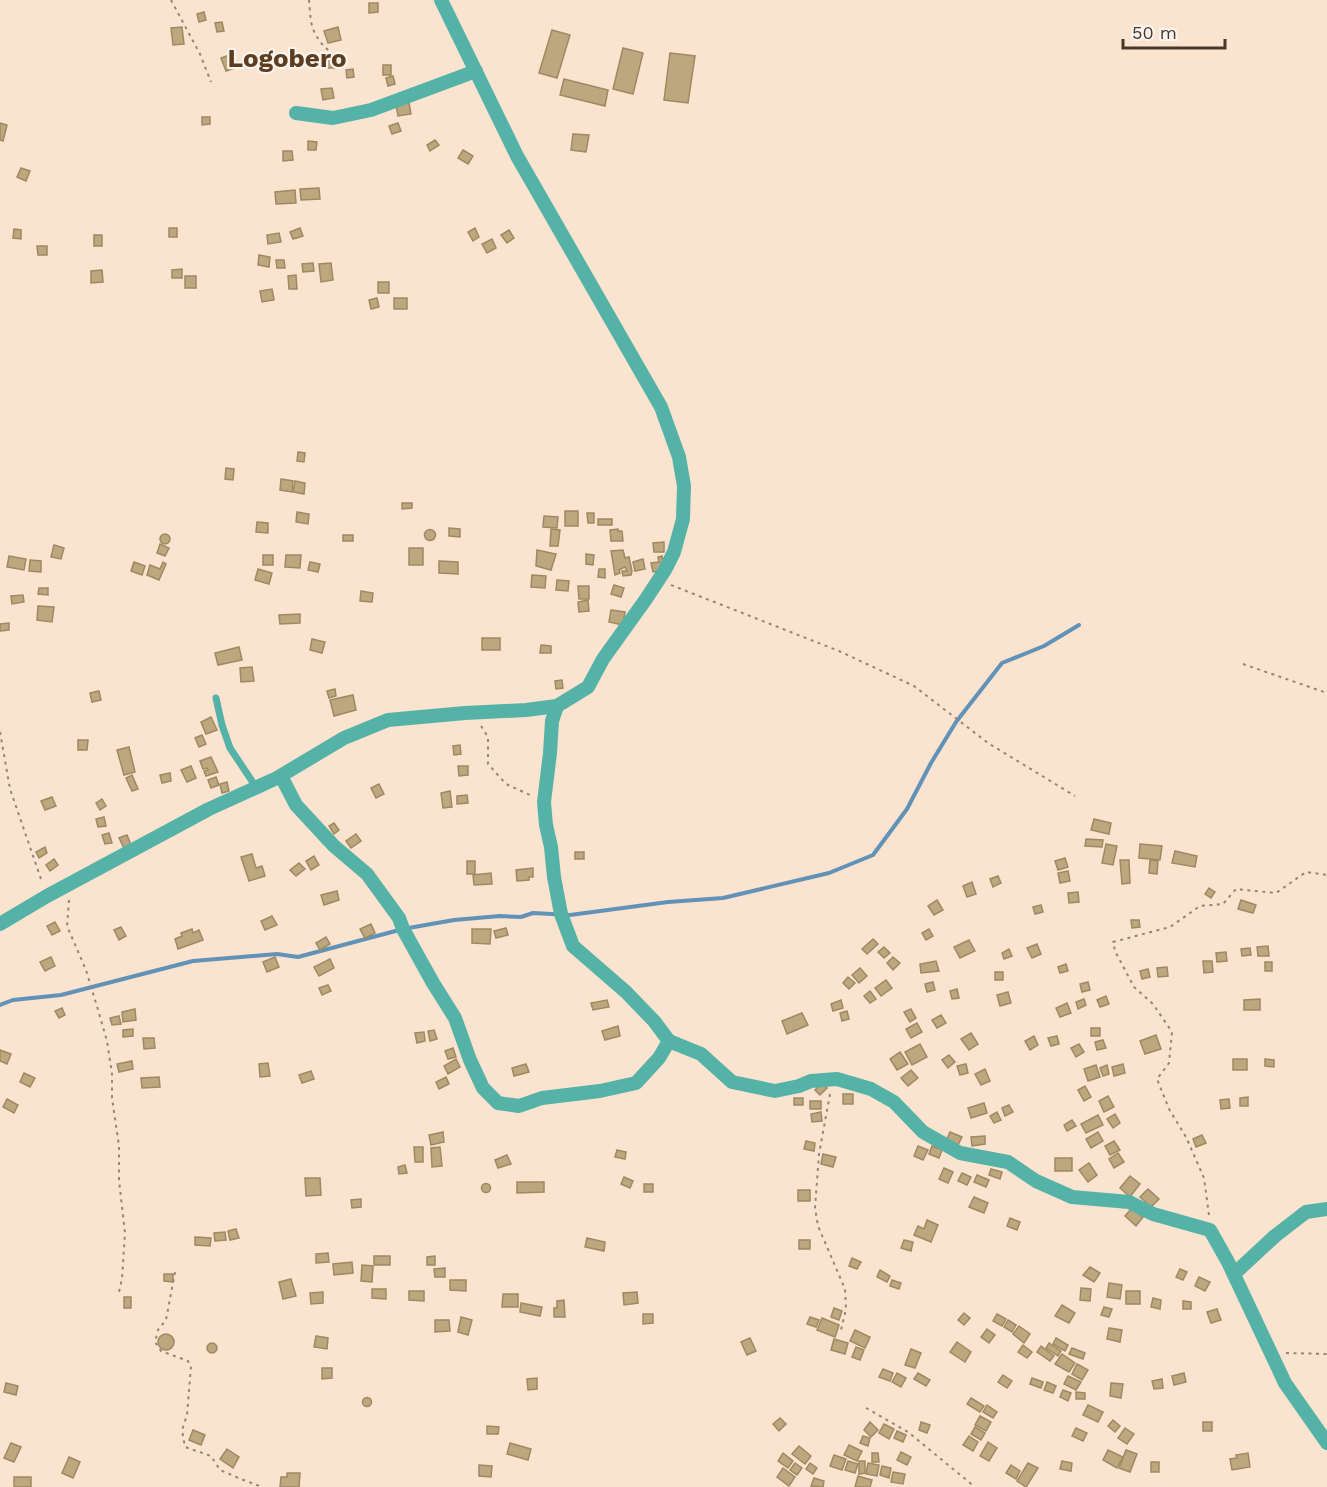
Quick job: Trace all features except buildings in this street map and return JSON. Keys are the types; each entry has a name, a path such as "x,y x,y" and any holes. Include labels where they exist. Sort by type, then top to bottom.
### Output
{"street":[{"path":"2,920 209,809 281,776 344,738 388,720 557,706 588,687 603,659 646,599 674,552 683,519 684,486 679,457 661,407 517,156 441,0"},
{"path":"296,113 333,118 371,110 476,71"},
{"path":"557,706 552,721 544,802 561,914 573,946 626,992 654,1021 669,1041 701,1054 732,1082 775,1091 811,1081 837,1079 871,1089 894,1102 923,1132 960,1153 1008,1161 1036,1181 1072,1197 1129,1202 1153,1214 1210,1230 1234,1274 1285,1383 1327,1443"},
{"path":"281,776 296,805 334,846 368,874 399,918 433,983 455,1018 483,1088 498,1103 519,1106 542,1098 600,1091 636,1083 659,1058 669,1041"},
{"path":"1234,1274 1275,1236 1306,1212 1327,1209"}],"lane":[{"path":"216,698 230,748 256,788"}],"path":[{"path":"171,0 200,54 210,82"},
{"path":"309,0 313,28 321,43 333,56 347,63"},
{"path":"657,579 839,651 914,686 988,743 1075,796"},
{"path":"1243,664 1327,693"},
{"path":"474,713 488,737 488,764 506,784 544,802"},
{"path":"0,732 10,789 47,896"},
{"path":"1210,1230 1204,1178 1186,1137 1169,1109 1157,1079 1169,1063 1172,1032 1153,1004 1134,987 1115,951 1113,942 1170,927 1200,906 1223,904 1236,889 1276,893 1306,872 1327,875"},
{"path":"64,887 69,902 67,926 86,970 107,1041 112,1074 112,1098 119,1146 119,1180 125,1233 122,1279 118,1296"},
{"path":"828,1079 830,1097 819,1154 814,1208 818,1226 845,1289 846,1309 841,1330"},
{"path":"175,1272 166,1320 158,1330 155,1342 162,1351 188,1360 191,1366 187,1415 182,1430 185,1447 211,1456 220,1470 262,1487"},
{"path":"1271,1352 1327,1354"},
{"path":"866,1408 908,1432 975,1487"}],"waterway":[{"path":"0,1005 13,1000 61,995 193,961 277,954 298,957 403,929 454,920 500,916 521,917 533,913 570,915 668,902 723,898 829,873 873,855 907,809 956,722 1002,663 1044,646 1079,625"}],"district":[{"name":"Logobero","path":"287,58"}]}
